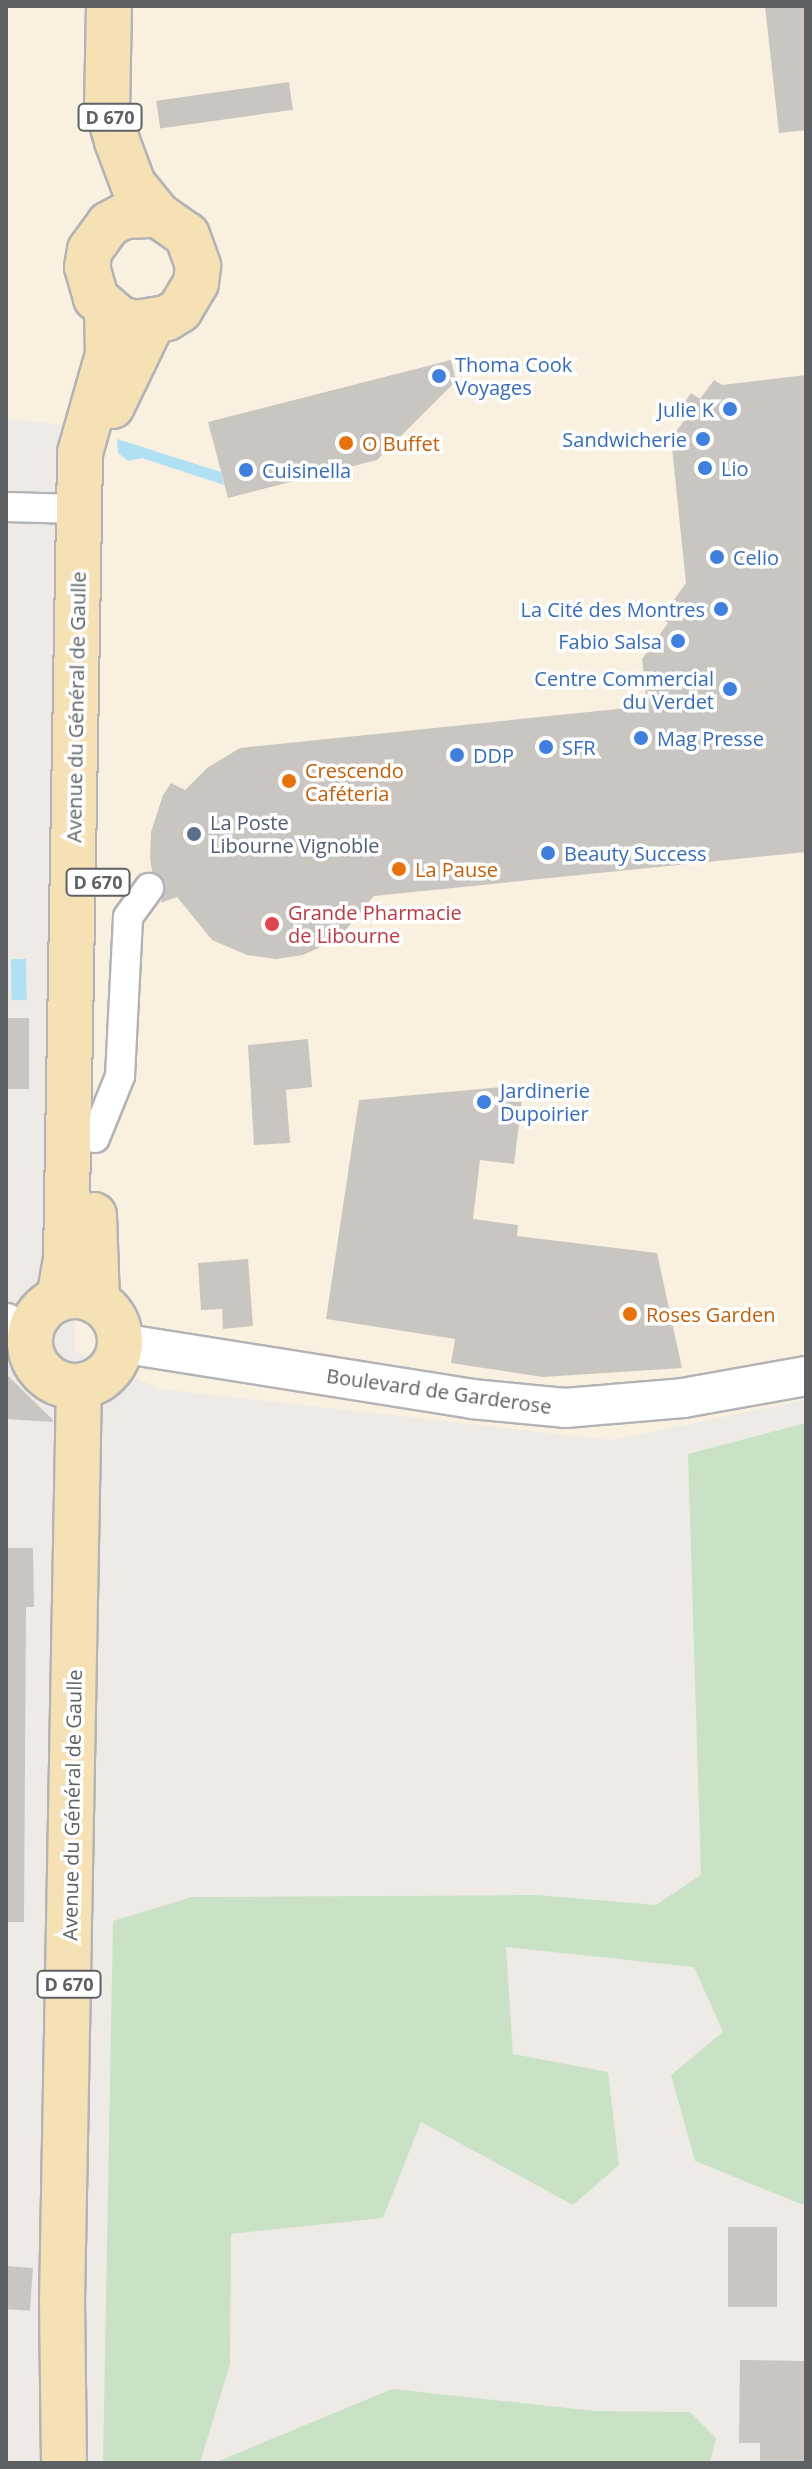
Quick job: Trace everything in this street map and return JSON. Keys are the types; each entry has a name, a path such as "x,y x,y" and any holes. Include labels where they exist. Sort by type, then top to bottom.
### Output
{"main road":[{"name":"D 670","path":"86,6 85,119 109,224"},
{"name":"D 670","path":"109,6 107,106 133,184 158,215"},
{"path":"107,310 135,323 152,323 180,310 190,298 198,266 187,235 158,215 141,212 109,224"},
{"name":"Avenue du Général de Gaulle","path":"78,1300 66,1244 80,453 108,354 107,310 96,298 87,267 90,250 109,224"},
{"name":"Avenue du Général de Gaulle","path":"78,1300 95,1138 108,425 115,392 149,338 152,323"},
{"path":"78,1300 114,1319 120,1343 103,1377 79,1387 66,1386 42,1372 18,1329 40,1313 78,1300"},
{"name":"Boulevard de Garderose","path":"120,1343 472,1399 565,1408 683,1398 806,1376"},
{"name":"Avenue du Général de Gaulle","path":"64,2463 63,2271 79,1387"}],"street":[{"path":"6,507 79,509"},
{"path":"95,1138 120,1076 128,917 149,888"}],"shaded area":[{"path":"6,6 806,6 806,1400 611,1440 161,1389 75,1351 66,425 6,419"}],"green space":[{"path":"806,1423 806,2206 695,2161 671,2075 723,2032 694,1967 506,1947 513,2054 608,2072 619,2165 573,2205 421,2122 383,2218 231,2234 230,2364 200,2463 103,2463 113,1921 192,1897 536,1895 656,1905 701,1875 688,1454"},
{"path":"392,2389 595,2411 690,2412 716,2438 710,2463 214,2463"}],"water":[{"path":"117,439 221,472 224,485 142,458 128,461 118,453"},
{"path":"11,959 26,959 27,1000 12,1000"}],"building":[{"path":"765,6 806,6 806,130 779,133"},
{"path":"289,82 293,110 160,128 156,101"},
{"path":"451,360 456,381 377,460 228,498 208,422"},
{"name":"Centre Commercial du Verdet","path":"806,375 806,852 374,896 338,939 303,955 276,959 247,955 212,940 177,897 161,903 165,882 152,871 150,858 151,832 163,795 171,783 185,790 207,768 240,748 647,706 642,659 668,623 661,618 686,583 671,438 686,418 678,412 691,393 700,399 714,380 722,385"},
{"path":"6,1018 29,1018 29,1089 6,1089"},
{"path":"308,1039 312,1087 286,1090 290,1143 254,1145 248,1045"},
{"path":"524,1085 514,1164 480,1160 473,1219 518,1225 517,1236 657,1253 682,1368 543,1377 451,1363 455,1339 326,1319 359,1100"},
{"path":"248,1259 253,1326 223,1329 222,1309 201,1310 198,1263"},
{"path":"6,1374 53,1420 53,1422 6,1419"},
{"path":"8,1548 33,1548 34,1607 26,1607 24,1922 6,1922"},
{"path":"728,2227 777,2227 777,2307 728,2307"},
{"path":"6,2266 33,2268 30,2311 6,2309"},
{"path":"740,2360 806,2361 806,2463 760,2463 760,2443 739,2443"}],"place":[{"name":"Thoma Cook Voyages","path":"439,376"},
{"name":"Julie K","path":"730,409"},
{"name":"Sandwicherie","path":"703,439"},
{"name":"O Buffet","path":"346,443"},
{"name":"Lio","path":"705,468"},
{"name":"Cuisinella","path":"246,470"},
{"name":"Celio","path":"717,557"},
{"name":"La Cité des Montres","path":"721,609"},
{"name":"Fabio Salsa","path":"678,641"},
{"name":"Centre Commercial du Verdet","path":"730,689"},
{"name":"Mag Presse","path":"641,738"},
{"name":"SFR","path":"546,747"},
{"name":"DDP","path":"457,755"},
{"name":"Crescendo Caféteria","path":"289,781"},
{"name":"La Poste Libourne Vignoble","path":"194,834"},
{"name":"Beauty Success","path":"548,853"},
{"name":"La Pause","path":"399,869"},
{"name":"Grande Pharmacie de Libourne","path":"272,924"},
{"name":"Jardinerie Dupoirier","path":"484,1102"},
{"name":"Roses Garden","path":"630,1314"}]}
